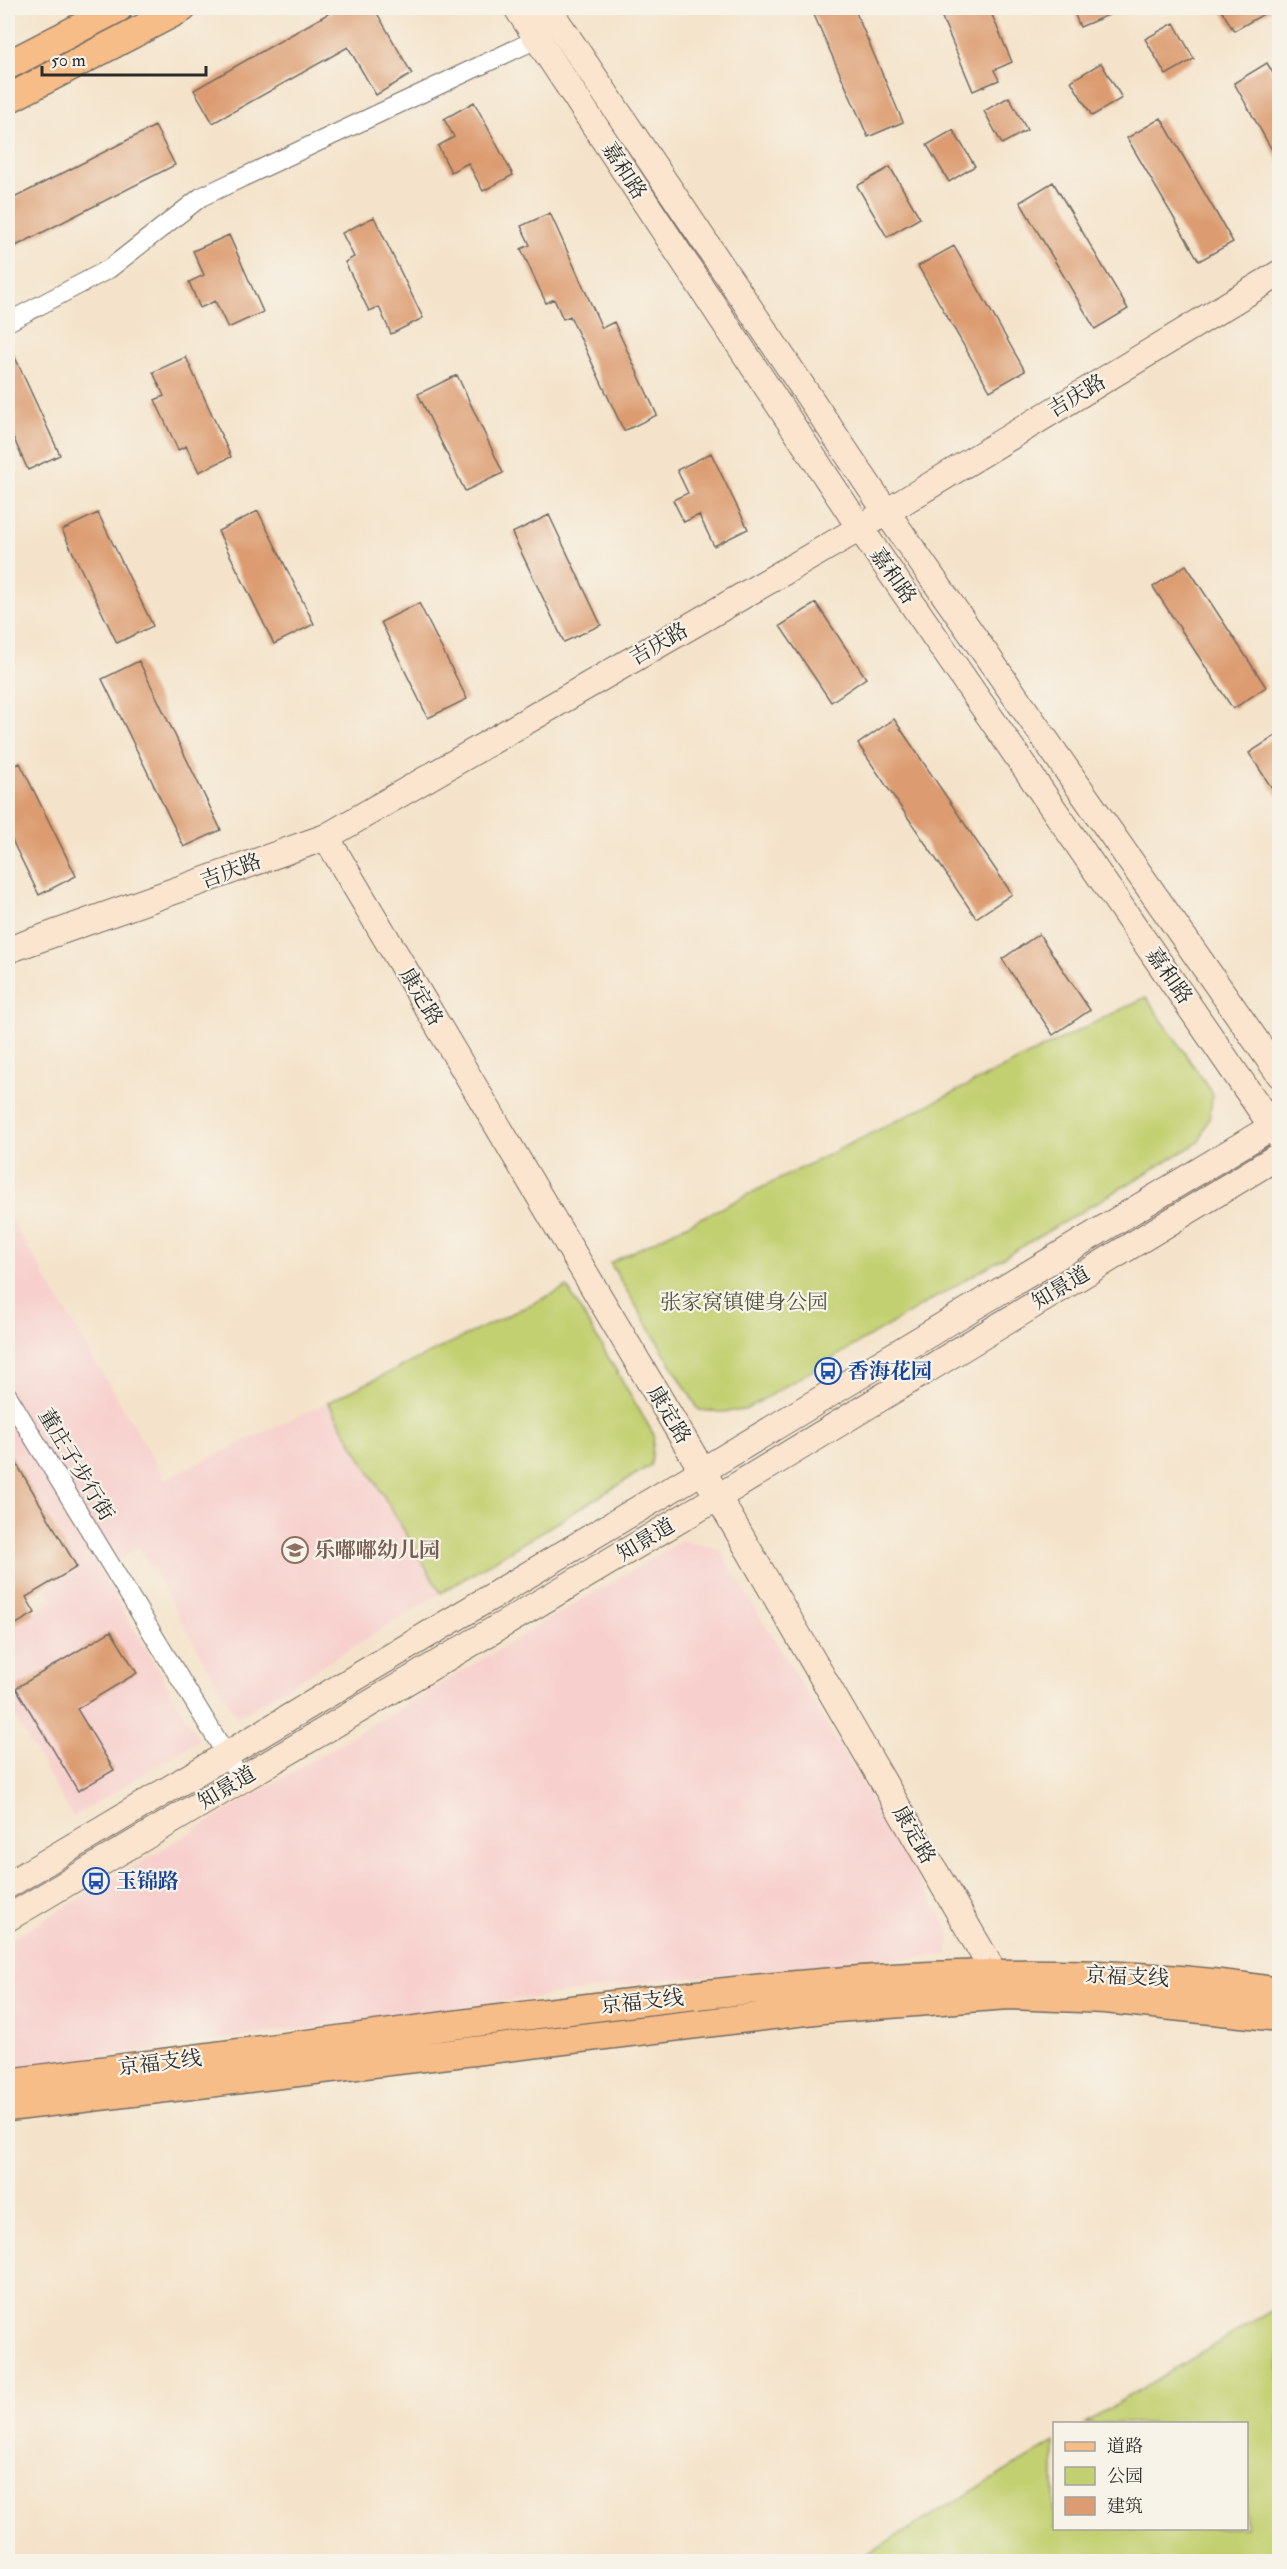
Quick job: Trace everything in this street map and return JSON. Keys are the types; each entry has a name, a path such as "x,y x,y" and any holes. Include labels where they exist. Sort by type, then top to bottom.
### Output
{"main road":[{"path":"8,65 118,8"},
{"path":"8,99 182,8"},
{"name":"嘉和路","path":"517,8 860,528 1277,1128"},
{"name":"嘉和路","path":"548,8 887,512 1280,1075"},
{"name":"吉庆路","path":"8,950 326,837 860,528 1280,273"},
{"name":"康定路","path":"326,837 718,1497 1001,1984"},
{"name":"知景道","path":"8,1885 1277,1128"},
{"name":"知景道","path":"8,1918 718,1497 1280,1155"},
{"name":"京福支线","path":"8,2107 787,2013 1001,1984 1113,1974 1236,1985 1280,1992"},
{"name":"京福支线","path":"8,2083 632,2002 818,1984 1001,1984 1105,1999 1280,2017"}],"street":[{"path":"8,322 109,269 201,197 537,39"},
{"name":"董庄子步行街","path":"8,1396 241,1779"}],"shaded area":[{"path":"8,1214 165,1479 328,1402 441,1593 237,1718 139,1546 100,1571 199,1740 73,1817 8,1705 8,1629 54,1600 8,1523"},
{"path":"683,1540 720,1550 950,1930 948,1955 671,1979 8,2069 8,1941"}],"green space":[{"name":"张家窝镇健身公园","path":"1146,997 1213,1094 1209,1118 1199,1142 745,1410 722,1412 699,1410 610,1263"},
{"path":"567,1287 654,1435 651,1465 441,1593 328,1402"},
{"path":"1279,2306 1279,2561 856,2561 1053,2443 1053,2530 1248,2530 1248,2422 1087,2422"}],"building":[{"path":"338,8 374,8 412,74 376,95 348,47 213,123 194,90"},
{"path":"811,8 854,8 903,122 868,137"},
{"path":"938,8 989,8 1012,62 994,70 999,80 973,91"},
{"path":"1072,8 1125,8 1080,27"},
{"path":"1220,8 1274,8 1234,31"},
{"path":"1174,23 1194,59 1166,75 1145,39"},
{"path":"1101,63 1122,98 1092,116 1071,81"},
{"path":"1267,63 1280,85 1280,164 1234,83"},
{"path":"1009,97 1027,130 1002,144 984,111"},
{"path":"474,102 513,175 483,191 468,163 451,172 438,146 454,137 444,119"},
{"path":"1161,118 1233,242 1199,261 1127,138"},
{"path":"155,126 175,165 8,250 8,201"},
{"path":"953,130 975,166 949,182 927,145"},
{"path":"890,167 920,218 887,237 857,186"},
{"path":"1053,182 1128,309 1095,329 1020,202"},
{"path":"550,213 602,328 614,322 657,415 624,431 570,316 563,319 554,299 546,303 521,249 530,245 521,226"},
{"path":"374,217 423,318 391,334 379,307 369,311 345,262 354,257 342,233"},
{"path":"229,235 263,312 228,328 215,301 200,308 189,282 204,275 193,251"},
{"path":"954,246 1025,371 990,391 918,266"},
{"path":"8,342 60,455 28,470 8,426"},
{"path":"186,357 231,457 199,472 186,446 178,450 155,400 164,396 153,372"},
{"path":"457,375 503,473 465,491 418,394"},
{"path":"711,453 748,529 714,546 699,515 684,522 673,500 688,493 677,470"},
{"path":"258,511 314,624 274,644 218,531"},
{"path":"98,513 153,626 117,643 62,530"},
{"path":"549,515 601,625 564,642 512,533"},
{"path":"1186,565 1266,687 1233,709 1153,587"},
{"path":"419,603 467,699 428,718 381,622"},
{"path":"816,603 866,678 831,702 780,626"},
{"path":"139,661 221,830 184,847 102,679"},
{"path":"894,719 1012,894 976,918 858,744"},
{"path":"1280,733 1280,801 1249,753"},
{"path":"20,763 76,876 39,895 8,832 8,769"},
{"path":"1039,934 1090,1010 1053,1035 1002,959"},
{"path":"8,1449 77,1567 26,1597 35,1613 8,1629"},
{"path":"111,1631 137,1673 77,1709 114,1770 78,1791 16,1688"}],"place":[{"name":"香海花园","path":"828,1371"},
{"name":"乐嘟嘟幼儿园","path":"295,1550"},
{"name":"玉锦路","path":"96,1881"}]}
